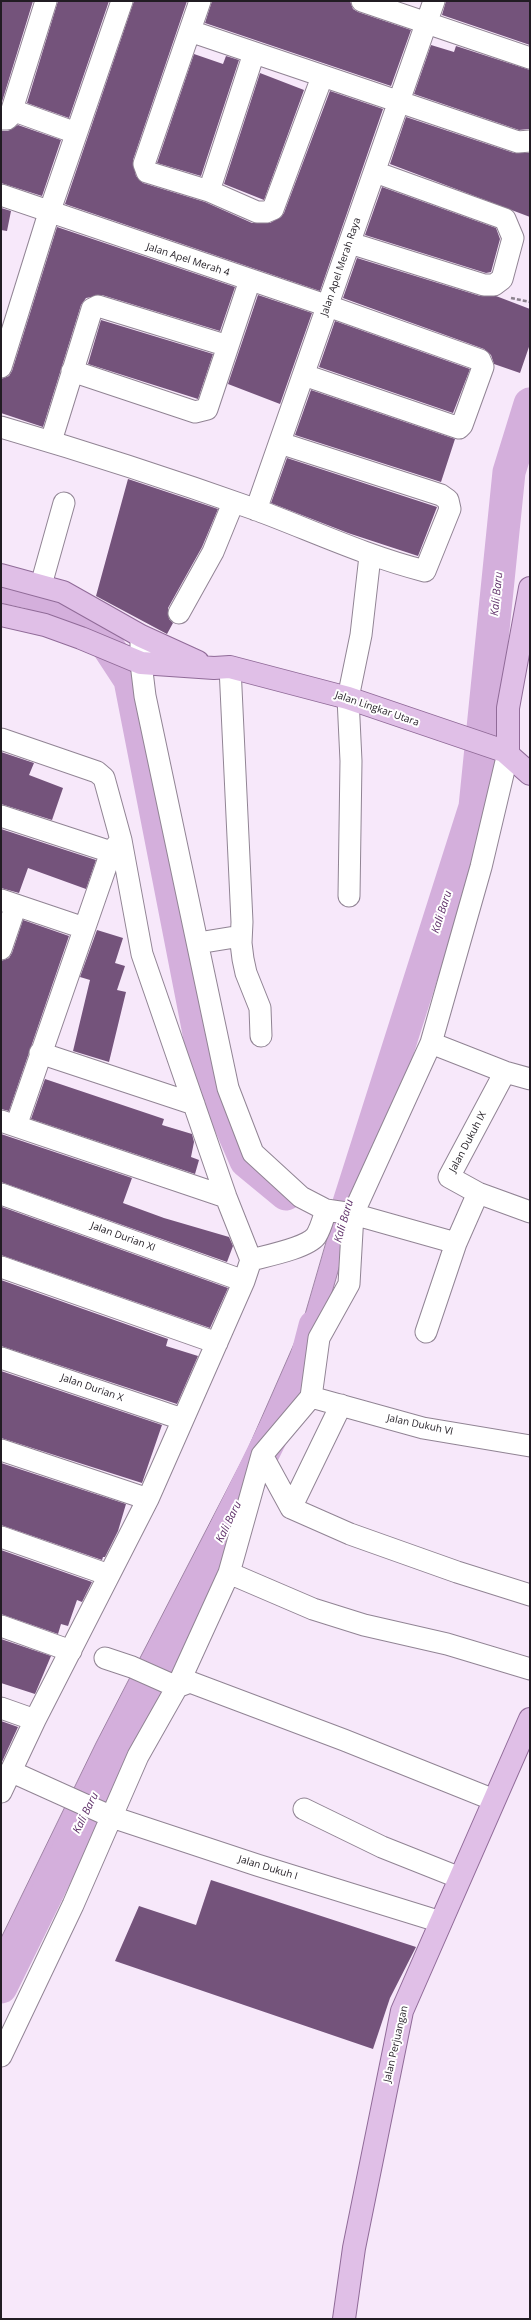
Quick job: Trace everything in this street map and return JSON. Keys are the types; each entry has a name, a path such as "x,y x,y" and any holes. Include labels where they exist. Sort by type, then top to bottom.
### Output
{"main road":[{"name":"Jalan Lingkar Utara","path":"1,575 63,592 141,636 222,668 348,698 465,740 506,752 530,774"},
{"path":"506,752 508,708 530,588"},
{"name":"Jalan Lingkar Utara","path":"1,615 45,625 81,638 136,662 222,668"},
{"name":"Jalan Perjuangan","path":"344,2319 354,2248 402,2011 530,1719"}],"street":[{"path":"46,1 6,114 76,133"},
{"path":"1,367 49,213 122,1"},
{"path":"200,1 144,164 144,168 147,172 209,191 258,212 266,212 273,209 322,77"},
{"path":"362,1 530,58"},
{"name":"Jalan Apel Merah Raya","path":"256,510 434,1"},
{"path":"190,31 254,54 518,142 530,141"},
{"path":"209,191 254,54"},
{"path":"350,243 484,286 494,285 502,279 513,238 505,219 375,172"},
{"name":"Jalan Apel Merah 4","path":"1,196 328,306 480,360 483,367 462,424 458,428 304,375"},
{"path":"72,371 195,412 207,409 250,280"},
{"path":"52,441 92,309 98,306 228,346"},
{"path":"1,427 52,441 256,510 370,556 425,571 450,509 448,500 441,495 280,443"},
{"path":"179,613 213,552 233,503"},
{"path":"41,585 64,504"},
{"path":"349,896 351,761 348,698 361,635 370,556"},
{"path":"141,636 136,662 198,943 228,1088 254,1153 301,1197 332,1214 456,1243"},
{"path":"222,668 241,936 246,973 260,1008 260,1036"},
{"path":"1,739 97,772 104,778 109,790 116,846 142,954 226,1197 251,1260 244,1281 148,1499 35,1720 1,1791"},
{"path":"251,1260 300,1246 315,1238 332,1214 431,1043 481,867 506,752"},
{"path":"1,816 116,846"},
{"path":"116,846 84,928 40,1053 9,1123 226,1197"},
{"path":"1,949 9,902 84,928"},
{"path":"198,943 241,936"},
{"path":"431,1043 505,1072 530,1079"},
{"path":"40,1053 194,1104"},
{"name":"Jalan Dukuh IX","path":"505,1072 449,1177 478,1193 530,1212"},
{"path":"426,1332 456,1243 478,1193"},
{"name":"Jalan Durian XI","path":"1,1194 244,1281"},
{"path":"1,2056 73,1906 104,1813 177,1686 229,1573 262,1455 311,1397 319,1338 349,1284 332,1214"},
{"path":"1,1267 217,1343"},
{"name":"Jalan Durian X","path":"1,1358 182,1419"},
{"name":"Jalan Dukuh VI","path":"311,1397 422,1428 530,1446"},
{"path":"291,1508 341,1405"},
{"path":"1,1450 148,1499"},
{"path":"262,1455 291,1508 350,1534 457,1572 530,1595"},
{"path":"1,1538 109,1575"},
{"path":"229,1573 313,1609 364,1625 447,1644 530,1669"},
{"path":"1,1626 71,1651"},
{"path":"105,1658 132,1667 177,1686 190,1682 344,1740 494,1800"},
{"path":"1,1708 35,1720"},
{"name":"Jalan Dukuh I","path":"10,1771 104,1813 257,1865 441,1922"},
{"path":"304,1809 382,1847 460,1878"}],"path":[{"path":"510,297 530,302"}],"water":[{"path":"334,1216 353,1219 319,1338 262,1455 177,1612 1,1990 1,1938 96,1743 247,1451 301,1328"}],"building":[{"path":"1,1 33,1 1,105"},
{"path":"58,1 109,1 69,118 27,103"},
{"path":"134,1 187,1 133,160 136,176 143,183 205,202 252,223 270,223 281,217 284,213 330,91 383,109 320,291 65,204"},
{"path":"212,1 350,1 353,9 358,12 411,30 391,86 205,23"},
{"path":"446,1 530,1 530,45 442,15"},
{"path":"431,45 454,52 456,46 530,70 529,129 519,130 414,94"},
{"path":"194,54 223,64 226,56 239,60 201,176 157,163"},
{"path":"260,73 304,90 264,200 224,184"},
{"path":"406,117 514,153 530,153 530,217 390,164"},
{"path":"18,125 61,140 42,196 1,183 1,131 8,131"},
{"path":"382,187 496,228 500,239 491,272 486,273 365,235"},
{"path":"1,208 11,211 7,231 1,230"},
{"path":"57,227 235,287 220,331 102,295 86,298 81,305 43,427 1,413 1,379 9,376 12,371"},
{"path":"357,258 480,296 496,296 530,309 530,344 520,373 494,364 491,355 484,349 343,298"},
{"path":"258,295 312,313 280,404 228,384"},
{"path":"101,320 213,354 198,399 88,364"},
{"path":"335,321 470,369 453,413 319,367"},
{"path":"311,390 455,439 441,482 295,435"},
{"path":"287,458 437,507 418,556 348,533 271,503"},
{"path":"128,479 218,509 202,547 168,608 169,619 173,623 167,634 96,596"},
{"path":"1,752 34,763 29,775 63,788 52,820 1,804"},
{"path":"1,829 96,860 86,889 28,868 19,893 1,888"},
{"path":"23,920 69,936 9,1111 1,1109 1,961 9,958 12,953"},
{"path":"97,930 123,938 115,963 125,966 117,990 126,992 109,1062 73,1051 90,980 80,977"},
{"path":"45,1079 164,1119 162,1125 192,1134 194,1142 191,1157 199,1160 195,1174 31,1119"},
{"path":"1,1134 132,1178 123,1203 164,1218 229,1237 233,1246 227,1262 1,1182"},
{"path":"2,1207 228,1288 210,1328 1,1255"},
{"path":"1,1280 168,1339 166,1346 198,1356 177,1404 1,1346"},
{"path":"1,1371 162,1425 142,1483 1,1438"},
{"path":"1,1463 126,1504 118,1531 105,1557 103,1557 102,1560 1,1525"},
{"path":"1,1550 92,1582 82,1602 77,1600 68,1626 61,1624 58,1634 1,1614"},
{"path":"1,1639 51,1656 35,1694 1,1683"},
{"path":"1,1721 18,1727 1,1764"},
{"path":"211,1880 416,1947 390,1998 373,2049 115,1961 139,1906 196,1925"}],"waterway":[{"name":"Kali Baru","path":"341,1228 475,807 509,472 530,404"},
{"path":"1,586 29,592 90,619 130,680 206,1069 246,1161 286,1194"},
{"name":"Kali Baru","path":"1,1987 303,1372 315,1326"}]}
